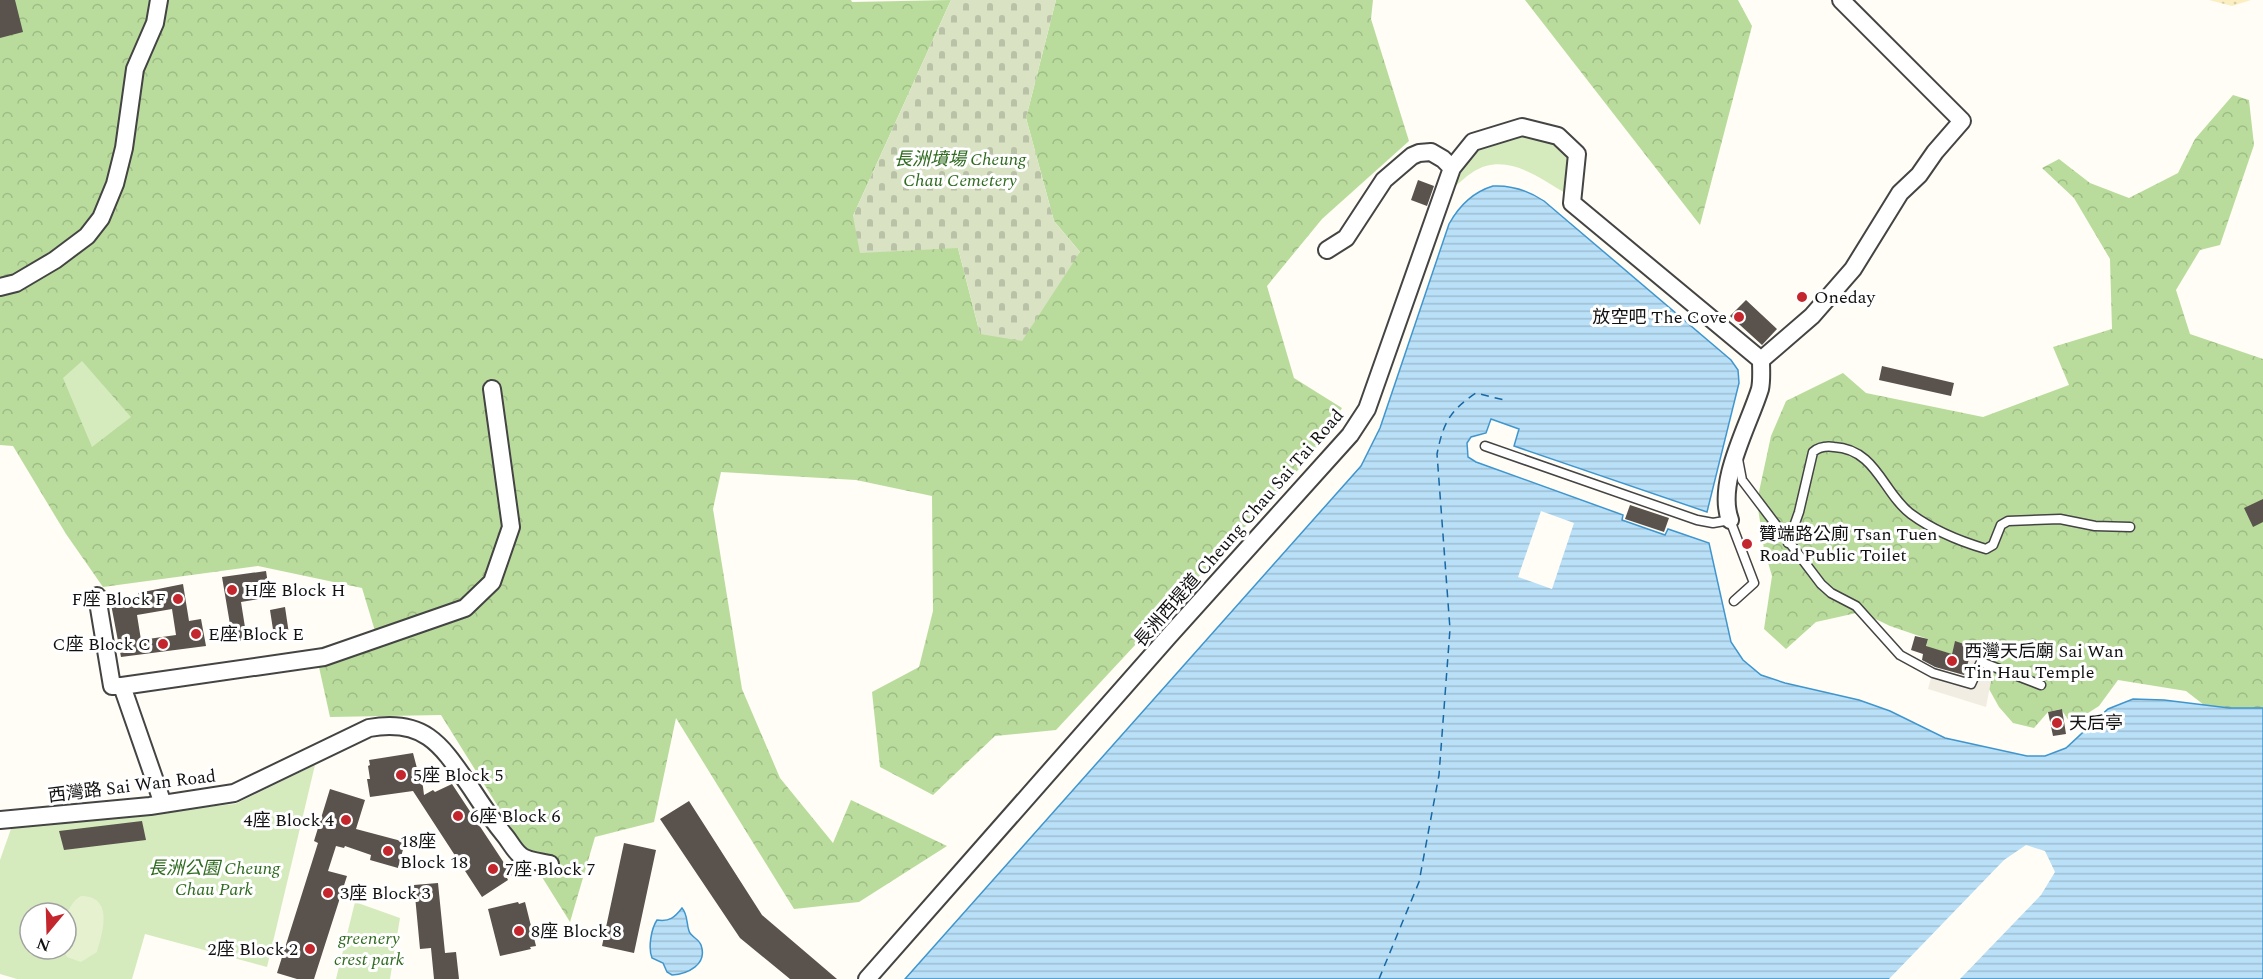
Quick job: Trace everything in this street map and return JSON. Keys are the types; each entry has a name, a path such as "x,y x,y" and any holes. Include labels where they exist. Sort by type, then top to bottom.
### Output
{"street":[{"path":"0,287 16,283 55,260 87,236 100,218 119,169 129,124 135,69 155,23 159,0"},
{"path":"1730,520 1726,502 1736,450 1761,387 1761,360 1812,316 1853,269 1900,193 1919,176 1935,152 1962,121 1842,0"},
{"name":"長洲西堤道 Cheung Chau Sai Tai Road","path":"867,979 1169,636 1350,435 1367,409 1452,168 1473,142 1522,128 1558,136 1577,154 1572,203 1761,360"},
{"path":"1327,250 1346,238 1384,180 1412,156 1431,152 1452,168"},
{"path":"97,596 112,686 324,657 465,609 492,582 511,527 492,389"},
{"path":"122,686 163,804"},
{"name":"西灣路 Sai Wan Road","path":"0,820 163,804 234,793 369,728 386,725 402,726 419,731 446,751 484,808 521,857 550,864"}],"lane":[{"path":"1485,446 1697,520 1713,523 1730,520 1755,583 1734,601"},
{"path":"1788,543 1799,512 1813,452 1819,448 1832,447 1853,451 1870,462 1895,499 1911,514 1953,538 1986,549 1992,547 2001,525 2008,521 2060,519 2095,526 2130,527"},
{"path":"1736,450 1742,480 1788,543 1826,589 1856,606 1900,655 1933,673 1971,684 1981,662 2041,685"}],"green space":[{"path":"0,0 851,0 852,2 951,0 853,216 958,248 980,334 1080,252 1054,221 1026,118 1056,0 1373,0 1371,19 1409,141 1322,219 1267,286 1294,378 1342,408 1311,456 1056,730 995,736 933,795 880,767 872,692 919,667 933,611 932,496 856,480 721,472 713,509 742,689 780,778 833,843 851,800 947,846 859,902 794,909 676,718 654,822 595,837 570,922 441,715 330,717 315,649 375,631 362,588 258,566 103,587 66,534 13,446 0,445"},
{"name":"長洲墳場 Cheung Chau Cemetery","path":"951,0 1056,0 1026,118 1054,221 1080,252 1022,341 980,334 958,248 860,253 853,216"},
{"path":"1525,0 1738,0 1752,26 1700,225"},
{"path":"2233,95 2249,100 2254,145 2220,245 2200,250 2176,290 2190,334 2263,359 2263,708 2204,705 2186,691 2118,680 2099,706 2071,724 2061,709 2048,712 2034,728 2013,723 1999,707 1989,689 1995,660 1971,652 1972,647 1955,642 1952,654 1926,647 1928,639 1890,626 1861,612 1816,622 1786,649 1764,629 1772,576 1764,549 1757,501 1771,436 1786,401 1843,373 1866,393 1983,417 2069,385 2053,347 2112,329 2110,259 2074,198 2042,168 2059,159 2090,183 2129,198 2178,173 2195,139"},
{"path":"1524,135 1554,140 1570,158 1567,194 1534,174 1498,164 1485,166 1473,172 1451,190 1456,176 1470,157 1488,146"},
{"path":"82,361 131,417 92,447 63,378"},
{"name":"長洲公園 Cheung Chau Park","path":"315,765 267,967 145,934 132,979 17,979 0,974 0,860 12,826 235,804"},
{"path":"81,896 91,898 98,902 104,917 97,952 81,962 78,961 78,901 75,901"},
{"name":"greenery crest park","path":"355,902 400,918 390,979 336,979"}],"sand":[{"path":"2209,0 2251,0 2232,6"}],"shaded area":[{"path":"1971,652 1995,660 1986,707 1928,689 1934,667 1963,676"}],"water":[{"path":"1493,186 1520,189 1544,201 1731,360 1738,370 1739,383 1707,512 1514,446 1519,429 1491,419 1486,433 1471,437 1467,443 1468,457 1476,462 1623,515 1622,520 1665,535 1668,529 1709,543 1731,642 1743,660 1761,675 1785,683 1859,700 1890,711 1945,738 2027,756 2045,756 2066,748 2108,709 2133,699 2164,700 2229,708 2263,708 2263,979 905,979 1361,466 1380,428 1449,224 1467,201"},
{"path":"682,908 690,933 701,945 702,958 690,970 672,975 667,972 663,963 652,958 651,939 657,920 672,918"}],"pier":[{"path":"1541,511 1574,523 1552,589 1518,577"},
{"path":"2026,845 2045,851 2055,872 2041,895 1960,979 1889,979 2004,860"}],"building":[{"path":"0,0 15,0 23,32 0,38"},
{"path":"1418,180 1434,186 1427,206 1411,200"},
{"path":"1746,300 1777,329 1762,345 1730,316"},
{"path":"1882,366 1954,383 1951,396 1879,380"},
{"path":"2263,499 2263,522 2253,527 2244,508"},
{"path":"1630,505 1669,518 1664,532 1625,519"},
{"path":"266,571 270,597 241,602 247,640 233,642 222,577"},
{"path":"183,584 189,621 201,619 206,646 121,657 111,604 139,600 138,593","holes":["172,609 176,635 141,640 137,615"]},
{"path":"285,607 289,634 274,636 270,610"},
{"name":"西灣天后廟 Sai Wan Tin Hau Temple","path":"1915,636 1928,639 1926,646 1952,654 1955,641 1973,647 1964,675 1935,667 1922,660 1923,654 1911,650"},
{"name":"天后亭","path":"2062,709 2066,734 2053,736 2048,712"},
{"path":"413,753 418,772 421,771 424,795 452,784 512,875 482,897 413,791 370,797 367,779 370,779 369,760"},
{"path":"330,789 365,800 356,829 405,842 398,868 370,860 371,855 345,846 344,848 336,846 328,871 347,876 314,979 297,979 277,973 318,843 314,841"},
{"path":"689,801 762,915 837,979 790,979 740,938 660,819"},
{"path":"142,821 146,840 64,850 59,831"},
{"path":"624,843 656,850 634,953 602,946"},
{"path":"438,883 445,953 456,952 459,979 434,979 431,948 420,949 414,885"},
{"name":"8座 Block 8","path":"518,902 519,904 525,902 536,946 500,956 488,909"}],"ferry route":[{"path":"1379,979 1419,882 1439,775 1450,629 1437,454 1445,426 1459,406 1476,393 1504,400"}],"place":[{"name":"Oneday","path":"1802,297"},
{"name":"放空吧 The Cove","path":"1739,317"},
{"name":"贊端路公廁 Tsan Tuen Road Public Toilet","path":"1747,544"},
{"name":"H座 Block H","path":"232,590"},
{"name":"F座 Block F","path":"178,599"},
{"name":"E座 Block E","path":"196,634"},
{"name":"C座 Block C","path":"163,644"},
{"name":"西灣天后廟 Sai Wan Tin Hau Temple","path":"1952,661"},
{"name":"天后亭","path":"2057,723"},
{"name":"5座 Block 5","path":"401,775"},
{"name":"6座 Block 6","path":"458,816"},
{"name":"4座 Block 4","path":"346,820"},
{"name":"18座 Block 18","path":"388,851"},
{"name":"7座 Block 7","path":"493,869"},
{"name":"3座 Block 3","path":"328,893"},
{"name":"8座 Block 8","path":"519,931"},
{"name":"2座 Block 2","path":"310,949"}]}
